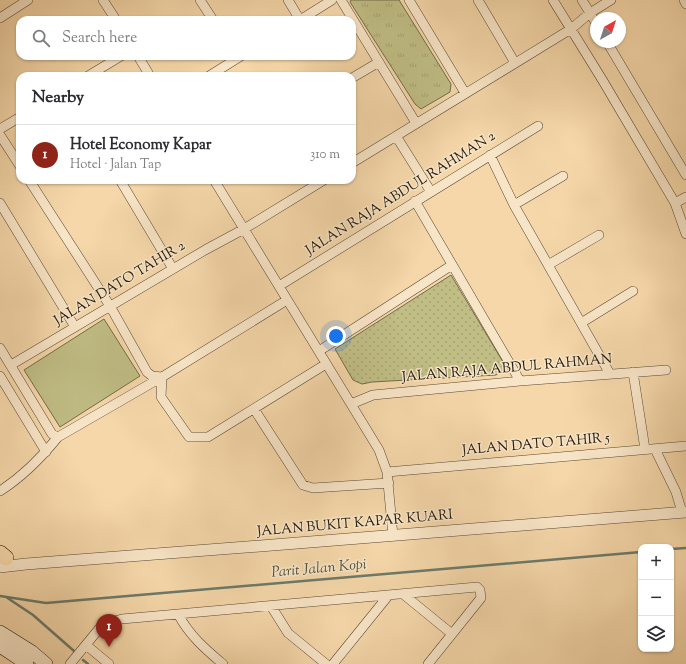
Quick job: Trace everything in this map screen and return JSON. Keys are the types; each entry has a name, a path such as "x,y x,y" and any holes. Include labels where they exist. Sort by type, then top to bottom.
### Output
{"main road":[{"path":"0,632 32,652 46,664"},
{"path":"0,646 27,664"}],"street":[{"path":"9,0 15,8"},
{"path":"0,18 28,0"},
{"path":"103,0 113,16"},
{"path":"200,0 210,16"},
{"path":"288,0 298,16"},
{"path":"306,16 332,0"},
{"path":"341,0 351,16"},
{"path":"409,0 465,93"},
{"path":"478,0 516,63"},
{"path":"553,0 675,203 686,234"},
{"path":"356,161 571,29 590,13 582,0"},
{"path":"592,12 611,0"},
{"path":"684,0 686,4"},
{"path":"356,24 416,123"},
{"path":"611,48 686,175"},
{"path":"95,72 115,60"},
{"path":"140,60 148,72"},
{"path":"215,72 233,60"},
{"path":"356,76 379,62"},
{"path":"0,129 16,119"},
{"name":"JALAN RAJA ABDUL RAHMAN 2","path":"278,286 538,126"},
{"path":"0,135 16,160"},
{"path":"396,136 431,192"},
{"path":"490,155 514,205 610,374"},
{"path":"514,205 563,176"},
{"path":"32,184 110,306 147,372 152,376 162,377"},
{"path":"122,184 174,269"},
{"path":"216,184 379,450 388,472 393,536"},
{"name":"JALAN DATO TAHIR 2","path":"11,365 244,229 317,184"},
{"path":"675,203 686,198"},
{"path":"415,202 520,381"},
{"path":"0,203 75,327"},
{"path":"548,265 598,236"},
{"path":"318,351 452,265"},
{"path":"581,323 633,291"},
{"path":"0,491 14,482 62,435 162,377 287,300"},
{"path":"0,348 52,434 62,435"},
{"path":"162,377 161,396 189,437 208,437 326,364"},
{"name":"JALAN RAJA ABDUL RAHMAN","path":"351,404 373,395 520,381 666,370"},
{"path":"633,372 645,449"},
{"path":"0,376 46,452"},
{"path":"254,408 303,485 313,488 389,483"},
{"name":"JALAN DATO TAHIR 5","path":"388,472 686,446"},
{"path":"655,449 684,512"},
{"name":"JALAN BUKIT KAPAR KUARI","path":"1,559 26,564 684,512"},
{"path":"71,663 103,624 122,619 477,587 480,590 481,598 428,664"},
{"path":"403,594 452,634"},
{"path":"333,664 388,596"},
{"path":"271,606 288,633 326,664"},
{"path":"178,614 194,639 223,664"},
{"path":"84,648 109,664"}],"green space":[{"path":"351,0 399,0 451,84 450,92 421,109 415,104 350,2"},
{"path":"451,275 503,362 503,370 496,375 372,382 362,384 353,380 335,349"},
{"path":"104,319 140,376 60,427 24,370"}],"waterway":[{"name":"Parit Jalan Kopi","path":"674,549 686,548"},
{"name":"Parit Jalan Kopi","path":"0,596 46,603 638,552"},
{"path":"6,597 33,615 74,651"},
{"path":"83,660 88,664"}],"place":[{"name":"Hotel Economy Kapar","path":"109,647"}]}
